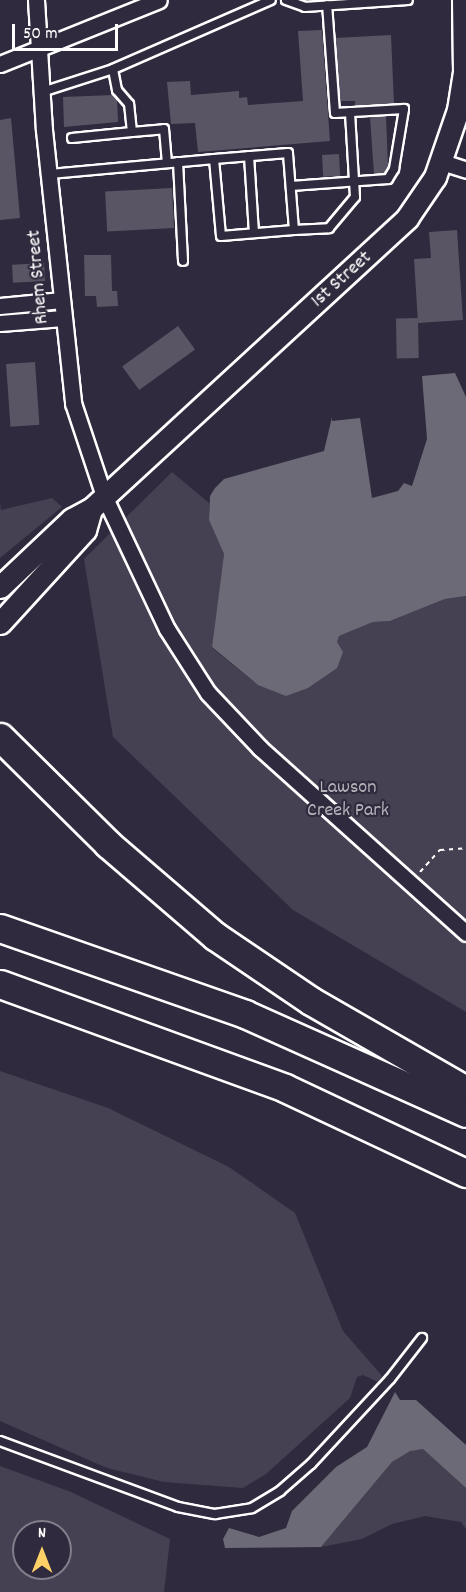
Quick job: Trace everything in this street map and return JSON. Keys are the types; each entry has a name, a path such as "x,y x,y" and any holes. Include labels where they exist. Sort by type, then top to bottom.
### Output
{"highway":[{"path":"0,737 108,844 208,930 311,1001 466,1090"},
{"path":"0,928 245,1014 466,1113"},
{"path":"0,984 285,1088 466,1173"}],"main road":[{"name":"1st Street","path":"98,503 393,232 423,197 442,162 461,95 463,0"},
{"path":"0,586 72,519 98,503"},
{"path":"0,623 85,530 98,503"}],"street":[{"name":"Rhem Street","path":"36,0 41,49 42,92 72,403 98,503 167,629 208,693 260,748 466,933"},
{"path":"0,64 159,0"},
{"path":"442,162 466,170"},
{"path":"0,306 62,300"},
{"path":"0,323 63,318"}],"lane":[{"path":"42,92 113,69 271,0"},
{"path":"286,0 305,7 408,0"},
{"path":"291,186 388,179 394,169 404,109 335,113 327,5"},
{"path":"113,69 117,90 129,104 132,132"},
{"path":"213,159 221,236 329,228 355,197 350,112"},
{"path":"72,138 164,129 167,162"},
{"path":"50,174 288,153 294,230"},
{"path":"249,156 254,233"},
{"path":"178,162 183,261"},
{"path":"0,1441 178,1507 215,1514 252,1508 280,1491 311,1464 390,1379 422,1338"}],"path":[{"path":"410,883 440,850 466,848"}],"green space":[{"name":"Lawson Creek Park","path":"172,472 209,503 209,520 224,554 212,648 258,685 337,642 339,636 373,622 390,621 445,599 466,596 466,1012 293,910 113,737 84,559"},
{"path":"52,498 62,507 0,558 0,502 1,510"},
{"path":"0,1071 108,1108 229,1167 295,1213 343,1331 382,1376 378,1382 363,1375 357,1377 350,1398 266,1474 243,1488 164,1482 107,1468 0,1421"},
{"path":"423,1449 466,1488 466,1529 461,1522 425,1516 392,1524 362,1539 321,1547 392,1462 410,1450"},
{"path":"0,1466 71,1492 170,1539 164,1592 0,1592"}],"shaded area":[{"path":"455,373 466,397 466,596 445,599 390,621 373,622 339,636 337,642 343,652 337,668 308,688 286,696 258,685 212,647 224,554 209,520 210,496 215,488 224,479 324,451 332,417 332,421 360,418 372,498 398,491 404,483 412,486 427,439 422,376"},
{"path":"395,1392 400,1400 416,1400 466,1445 466,1488 423,1449 410,1451 392,1462 321,1547 225,1548 223,1539 229,1528 259,1537 286,1528 292,1511 336,1467 367,1447"}],"building":[{"path":"322,30 330,141 198,152 195,123 171,124 167,82 190,81 191,95 239,91 239,98 247,97 248,105 303,101 298,31"},
{"path":"391,35 394,104 355,106 355,101 340,101 335,38"},
{"path":"113,95 117,99 118,122 64,127 63,97"},
{"path":"386,116 388,167 384,173 374,174 370,117"},
{"path":"11,118 20,218 0,220 0,120"},
{"path":"339,154 340,176 323,177 322,155"},
{"path":"172,188 174,228 107,231 105,192"},
{"path":"457,230 463,320 418,323 414,259 431,258 429,232"},
{"path":"84,255 111,255 112,291 117,291 118,306 97,307 96,296 85,296"},
{"path":"44,263 45,281 13,283 12,265"},
{"path":"396,318 418,318 419,358 397,358"},
{"path":"178,326 195,349 139,390 122,367"},
{"path":"35,362 39,425 10,427 6,364"}]}
